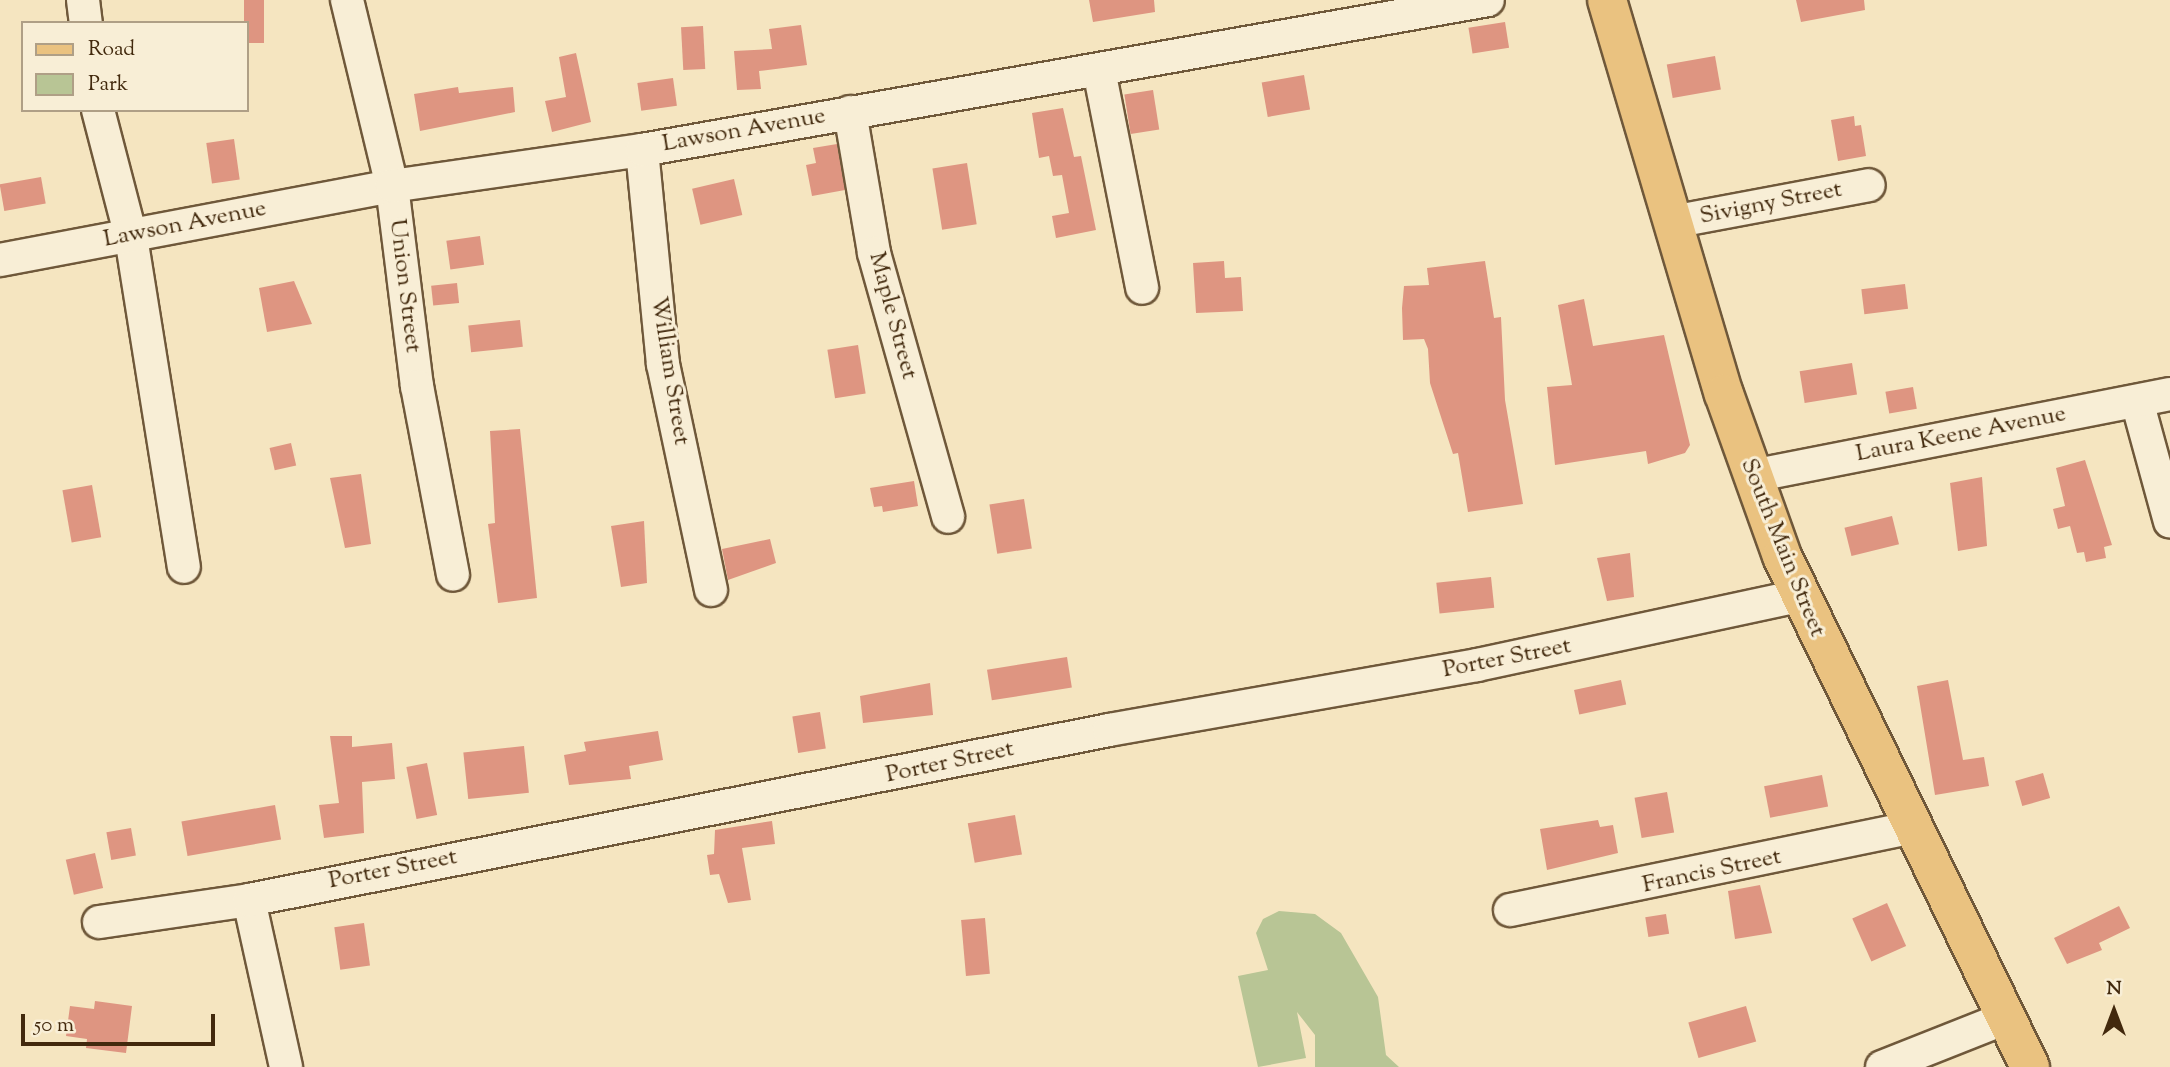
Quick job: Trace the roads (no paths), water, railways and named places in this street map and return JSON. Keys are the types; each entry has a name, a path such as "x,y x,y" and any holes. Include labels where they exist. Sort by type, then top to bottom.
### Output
{"main road":[{"name":"South Main Street","path":"1606,0 1752,476 1799,596 2030,1067"}],"street":[{"path":"83,0 86,21"},
{"name":"Union Street","path":"347,0 392,186 417,386 453,575"},
{"name":"Lawson Avenue","path":"0,260 392,186 642,150 1488,0"},
{"path":"1099,70 1142,288"},
{"path":"99,112 131,237 184,567"},
{"name":"Maple Street","path":"850,112 874,253 948,517"},
{"name":"William Street","path":"642,150 663,364 711,590"},
{"name":"Sivigny Street","path":"1672,222 1869,185"},
{"name":"Laura Keene Avenue","path":"1752,476 2170,394"},
{"path":"2137,401 2170,522"},
{"name":"Porter Street","path":"99,922 248,900 1156,721 1489,663 1799,596"},
{"name":"Francis Street","path":"1510,910 1913,827"},
{"path":"248,900 286,1067"},
{"path":"1882,1067 2006,1018"}]}
